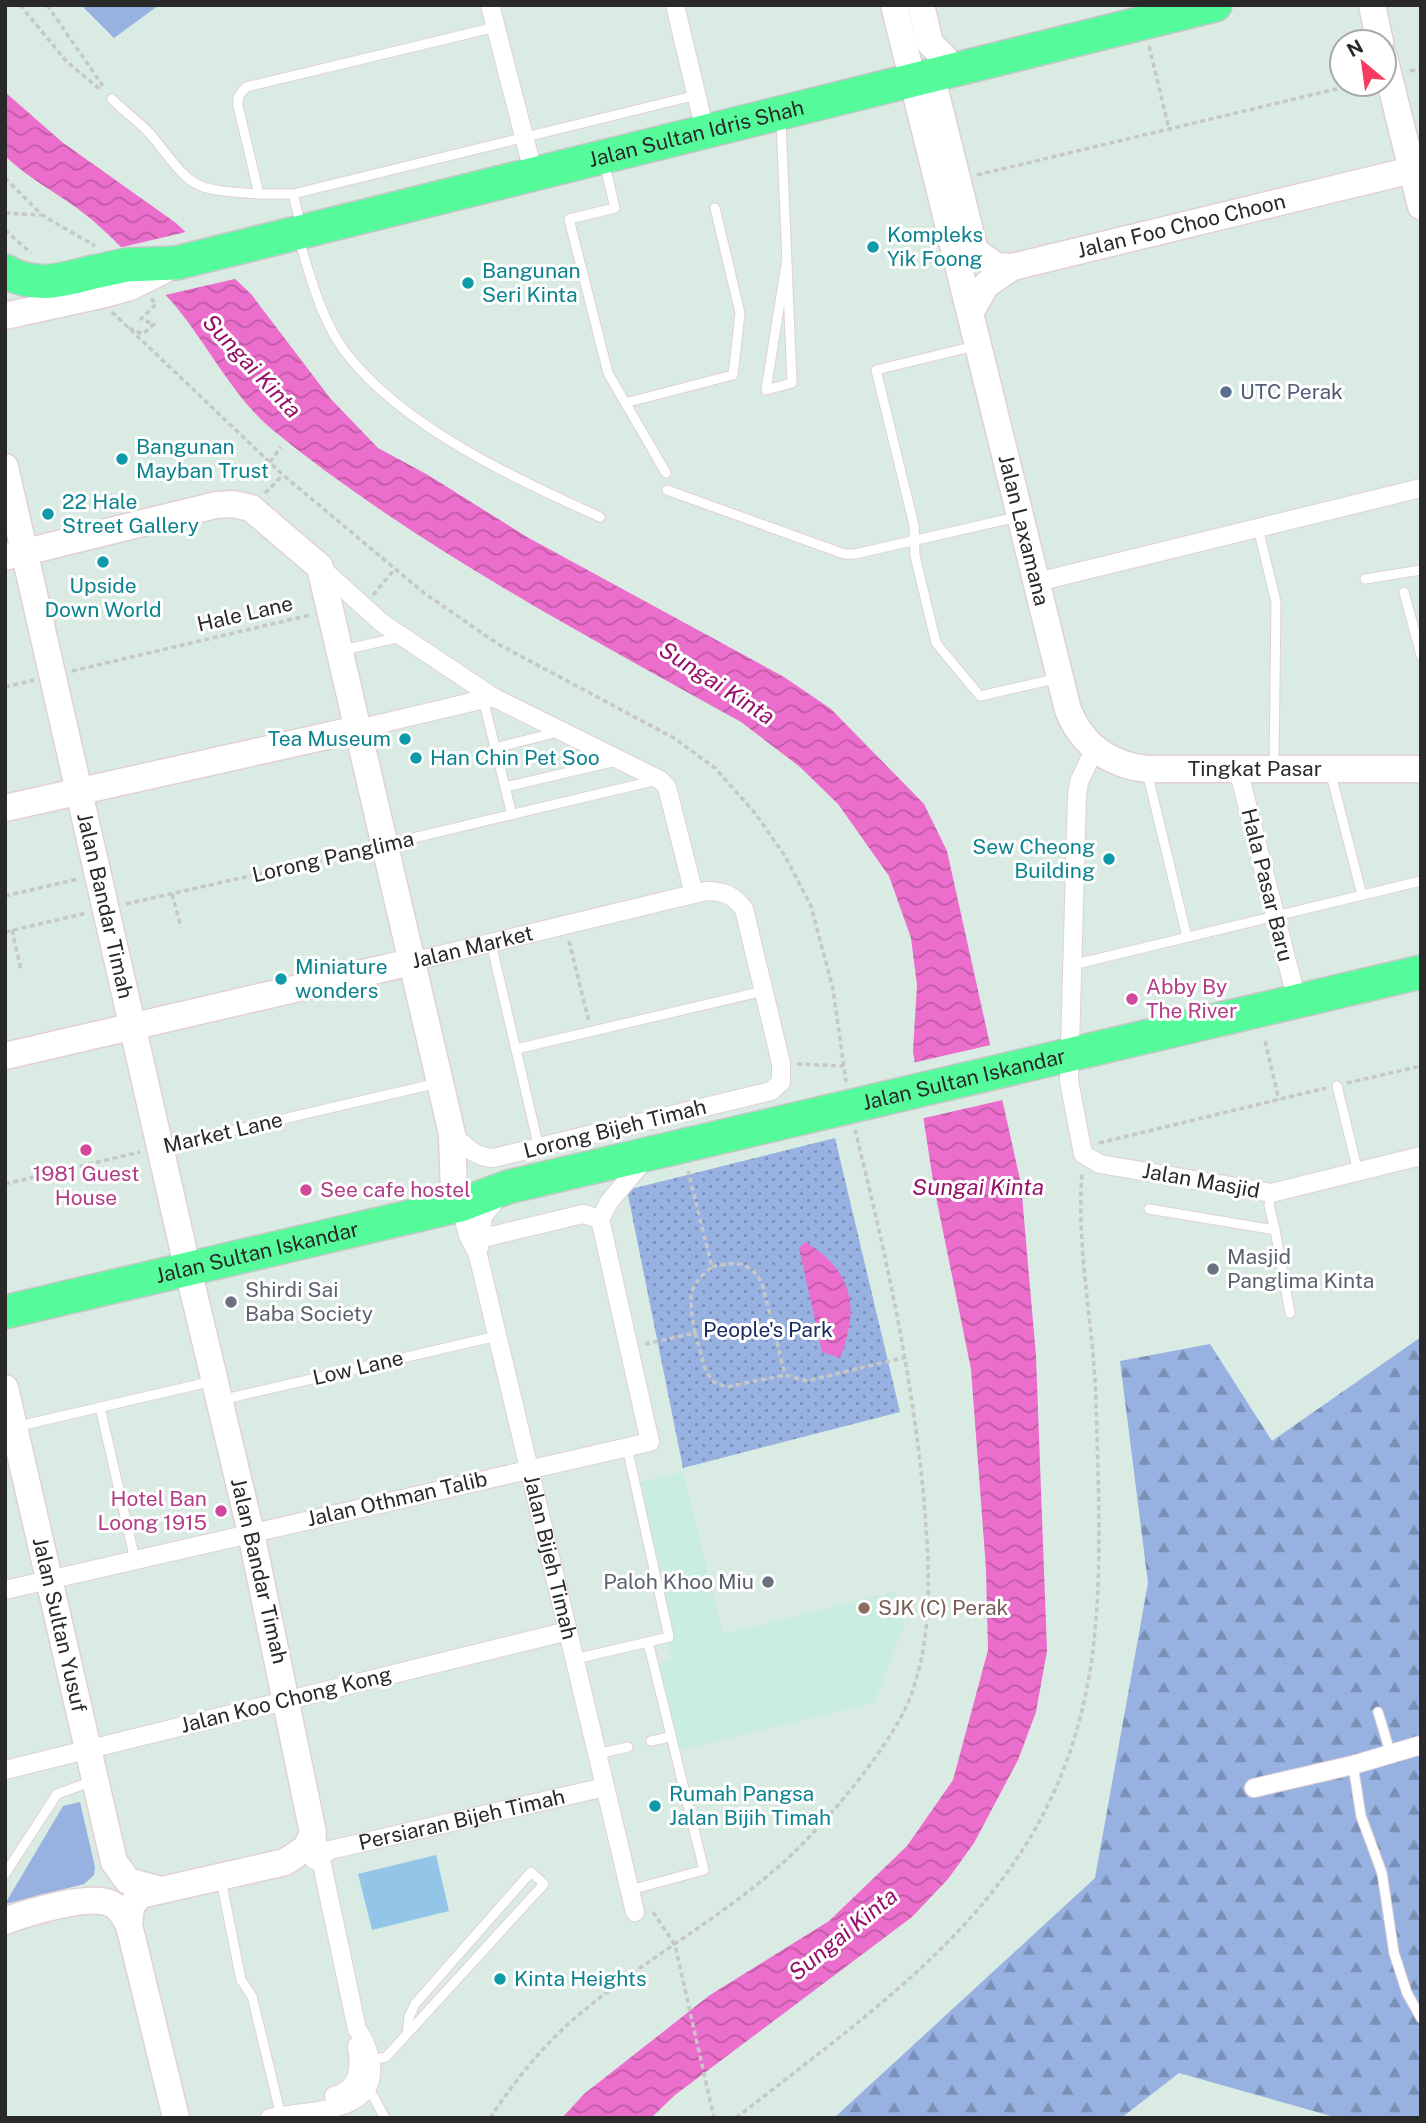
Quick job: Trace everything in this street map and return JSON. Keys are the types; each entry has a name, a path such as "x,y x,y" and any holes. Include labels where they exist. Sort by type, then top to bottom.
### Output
{"highway":[{"name":"Jalan Sultan Idris Shah","path":"5,271 25,280 101,292 126,265 176,263 933,73 1142,13 1215,5"},
{"name":"Jalan Sultan Iskandar","path":"5,1312 186,1263 1421,972"},
{"name":"Jalan Sultan Iskandar","path":"5,1299 186,1263"}],"street":[{"path":"490,5 534,175"},
{"path":"675,5 705,131"},
{"name":"Jalan Laxamana","path":"894,5 933,73"},
{"name":"Jalan Laxamana","path":"921,5 930,43 970,313 1073,723 1095,748"},
{"path":"1372,5 1378,28"},
{"path":"933,73 975,251 996,266 1012,267"},
{"path":"1394,98 1421,205"},
{"name":"Jalan Foo Choo Choon","path":"970,313 986,285 1012,267 1412,170"},
{"name":"Jalan Sultan Idris Shah","path":"5,316 101,292"},
{"name":"Jalan Bandar Timah","path":"5,467 14,555 54,675 131,1027 251,1533 313,1824"},
{"path":"1037,582 1421,488"},
{"path":"14,555 196,504 233,504 251,508 364,601 403,637 488,698 563,731 660,780 667,787 694,894"},
{"name":"Jalan Bijeh Timah","path":"320,567 452,1134 457,1199 468,1235 479,1247 497,1336 605,1787 639,1888 635,1912"},
{"path":"5,808 488,698"},
{"path":"1081,1151 1062,1055 1072,965 1077,796 1079,782 1095,748"},
{"name":"Tingkat Pasar","path":"1095,748 1128,767 1147,769 1421,769"},
{"name":"Hala Pasar Baru","path":"1238,768 1297,1001"},
{"name":"Jalan Market","path":"5,1056 706,891 729,894 744,909 781,1063 781,1082"},
{"name":"Lorong Bijeh Timah","path":"452,1134 481,1157 493,1158 771,1091 781,1082"},
{"path":"508,1187 483,1216 479,1247 583,1214 600,1219 609,1202 666,1149"},
{"name":"Jalan Masjid","path":"1081,1151 1100,1164 1271,1193 1421,1156"},
{"name":"Jalan Othman Talib","path":"5,1590 650,1442 600,1219"},
{"name":"Jalan Sultan Yusuf","path":"5,1388 114,1862"},
{"name":"Jalan Koo Chong Kong","path":"5,1769 568,1631"},
{"path":"1254,1788 1353,1765 1421,1745"},
{"name":"Persiaran Bijeh Timah","path":"285,1862 301,1862 321,1856 330,1850 605,1787"},
{"path":"283,2115 347,2092 353,2086 359,2070 357,2029 313,1824"},
{"path":"129,1925 134,1900 157,1889 285,1862 306,1848 313,1833 313,1824"},
{"path":"114,1862 128,1881 157,1889"},
{"path":"93,1899 108,1885 114,1862"},
{"path":"5,1921 93,1899 113,1904 120,1910 129,1925 174,2115"},
{"path":"283,2115 336,2113 368,2087 370,2060 365,2039 357,2029"}],"lane":[{"path":"259,194 238,97 246,88 255,83 496,27"},
{"path":"112,99 150,134 176,170 191,183 210,191 293,194 697,95"},
{"path":"780,111 787,258 792,383 766,390 787,258"},
{"path":"602,157 615,208 569,219 608,373 666,472"},
{"path":"293,194 297,232 318,301 341,345 411,417 523,482 600,517"},
{"path":"625,402 733,375 740,313 715,208"},
{"path":"978,345 876,370 914,525 915,556 936,643 980,696 1061,677"},
{"path":"667,490 844,554 855,554 1022,516"},
{"path":"1258,528 1276,602 1274,768"},
{"path":"1365,579 1421,570"},
{"path":"1404,592 1421,655"},
{"path":"341,650 403,637"},
{"path":"488,698 495,748 512,815"},
{"path":"495,748 563,731"},
{"path":"505,787 621,760"},
{"path":"1147,769 1187,937"},
{"path":"1329,769 1362,895"},
{"name":"Lorong Panglima","path":"383,846 660,780"},
{"path":"1072,965 1421,881"},
{"path":"491,943 539,1147"},
{"path":"516,1049 764,990"},
{"name":"Market Lane","path":"159,1148 440,1082"},
{"path":"1337,1086 1358,1172"},
{"path":"1271,1193 1269,1205 1290,1313"},
{"path":"1149,1209 1275,1230"},
{"name":"Low Lane","path":"15,1427 100,1408 217,1390 497,1336"},
{"path":"100,1408 135,1560"},
{"path":"575,1659 669,1637 627,1447"},
{"path":"639,1888 704,1870 648,1642"},
{"path":"1378,1712 1391,1755"},
{"path":"651,1741 670,1737"},
{"path":"597,1754 628,1747"},
{"path":"1353,1765 1361,1816 1382,1874 1394,1954 1407,1993 1421,2018"},
{"path":"5,1874 57,1794 95,1780"},
{"path":"370,2060 386,2057 544,1884 531,1872 415,2004 409,2017 407,2034"},
{"path":"220,1876 241,1980 252,1996 283,2115"},
{"path":"368,2087 384,2118"}],"path":[{"path":"20,5 67,62 112,99"},
{"path":"47,5 112,99"},
{"path":"1142,13 1169,129"},
{"path":"958,179 1328,91"},
{"path":"5,213 42,215"},
{"path":"5,230 27,251 38,256"},
{"path":"101,292 283,475 394,570 498,644 674,738 715,768 755,813 785,856 811,906 833,989 843,1066 906,1357 926,1530 929,1626 911,1697 883,1745 854,1786 780,1866 565,2026 518,2076 490,2118"},
{"path":"270,462 281,447"},
{"path":"265,493 283,475"},
{"path":"364,601 394,570"},
{"name":"Hale Lane","path":"5,687 331,610"},
{"name":"Lorong Panglima","path":"5,932 383,846"},
{"path":"5,896 97,874"},
{"path":"172,894 181,927"},
{"path":"565,925 591,1031"},
{"path":"12,930 21,971"},
{"path":"1265,1041 1279,1100"},
{"path":"781,1063 843,1066"},
{"path":"736,2118 931,1960 979,1911 1017,1863 1046,1811 1071,1755 1086,1692 1095,1633 1099,1568 1096,1392 1081,1188 1081,1151 1421,1066"},
{"name":"Market Lane","path":"5,1184 159,1148"},
{"path":"666,1149 712,1267"},
{"path":"785,1375 762,1283 756,1272 740,1263 712,1267 698,1278 690,1291 695,1333 706,1372 714,1382 726,1387 785,1375 807,1381 906,1357"},
{"path":"629,1348 695,1333"},
{"path":"639,1888 654,1917 675,1945 713,2117"}],"shaded area":[{"name":"SJK (C) Perak","path":"683,1472 723,1634 896,1591 904,1625 874,1703 669,1753 648,1666 671,1660 629,1485"},
{"path":"436,1855 449,1911 372,1930 358,1874"}],"green space":[{"path":"81,5 159,5 114,38"},
{"name":"People's Park","path":"835,1138 900,1412 683,1468 627,1190"},
{"path":"1421,1337 1421,2118 1338,2118 1179,2073 1121,2118 834,2118 1095,1878 1148,1583 1120,1361 1210,1344 1272,1441"},
{"path":"80,1802 95,1867 94,1875 84,1884 5,1904 63,1806"}],"water":[{"name":"Sungai Kinta","path":"5,92 62,142 176,223 251,294 330,398 378,448 428,475 527,537 784,677 831,709 924,804 947,851 1021,1184 1036,1356 1047,1651 1036,1712 1018,1760 974,1843 948,1879 912,1917 675,2095 651,2118 562,2118 584,2094 710,1995 829,1921 907,1846 953,1780 988,1650 986,1569 971,1369 934,1187 913,1051 917,985 911,938 889,876 838,804 800,767 741,722 560,621 442,550 329,473 259,418 172,302 119,245 86,215 5,156"},
{"path":"805,1242 834,1265 848,1292 850,1322 840,1358 822,1352 799,1248"}],"pier":[{"path":"190,231 239,278 161,296 114,249"},
{"path":"995,1044 1007,1099 920,1119 912,1063"}],"place":[{"name":"Kompleks Yik Foong","path":"873,247"},
{"name":"Bangunan Seri Kinta","path":"468,283"},
{"name":"UTC Perak","path":"1226,392"},
{"name":"Bangunan Mayban Trust","path":"122,459"},
{"name":"22 Hale Street Gallery","path":"48,514"},
{"name":"Upside Down World","path":"103,562"},
{"name":"Tea Museum","path":"405,739"},
{"name":"Han Chin Pet Soo","path":"416,758"},
{"name":"Sew Cheong Building","path":"1109,859"},
{"name":"Miniature wonders","path":"281,979"},
{"name":"Abby By The River","path":"1132,999"},
{"name":"1981 Guest House","path":"86,1150"},
{"name":"See cafe hostel","path":"306,1190"},
{"name":"Masjid Panglima Kinta","path":"1213,1269"},
{"name":"Shirdi Sai Baba Society","path":"231,1302"},
{"name":"Hotel Ban Loong 1915","path":"221,1511"},
{"name":"Paloh Khoo Miu","path":"768,1582"},
{"name":"SJK (C) Perak","path":"864,1608"},
{"name":"Rumah Pangsa Jalan Bijih Timah","path":"655,1806"},
{"name":"Kinta Heights","path":"500,1979"}]}
